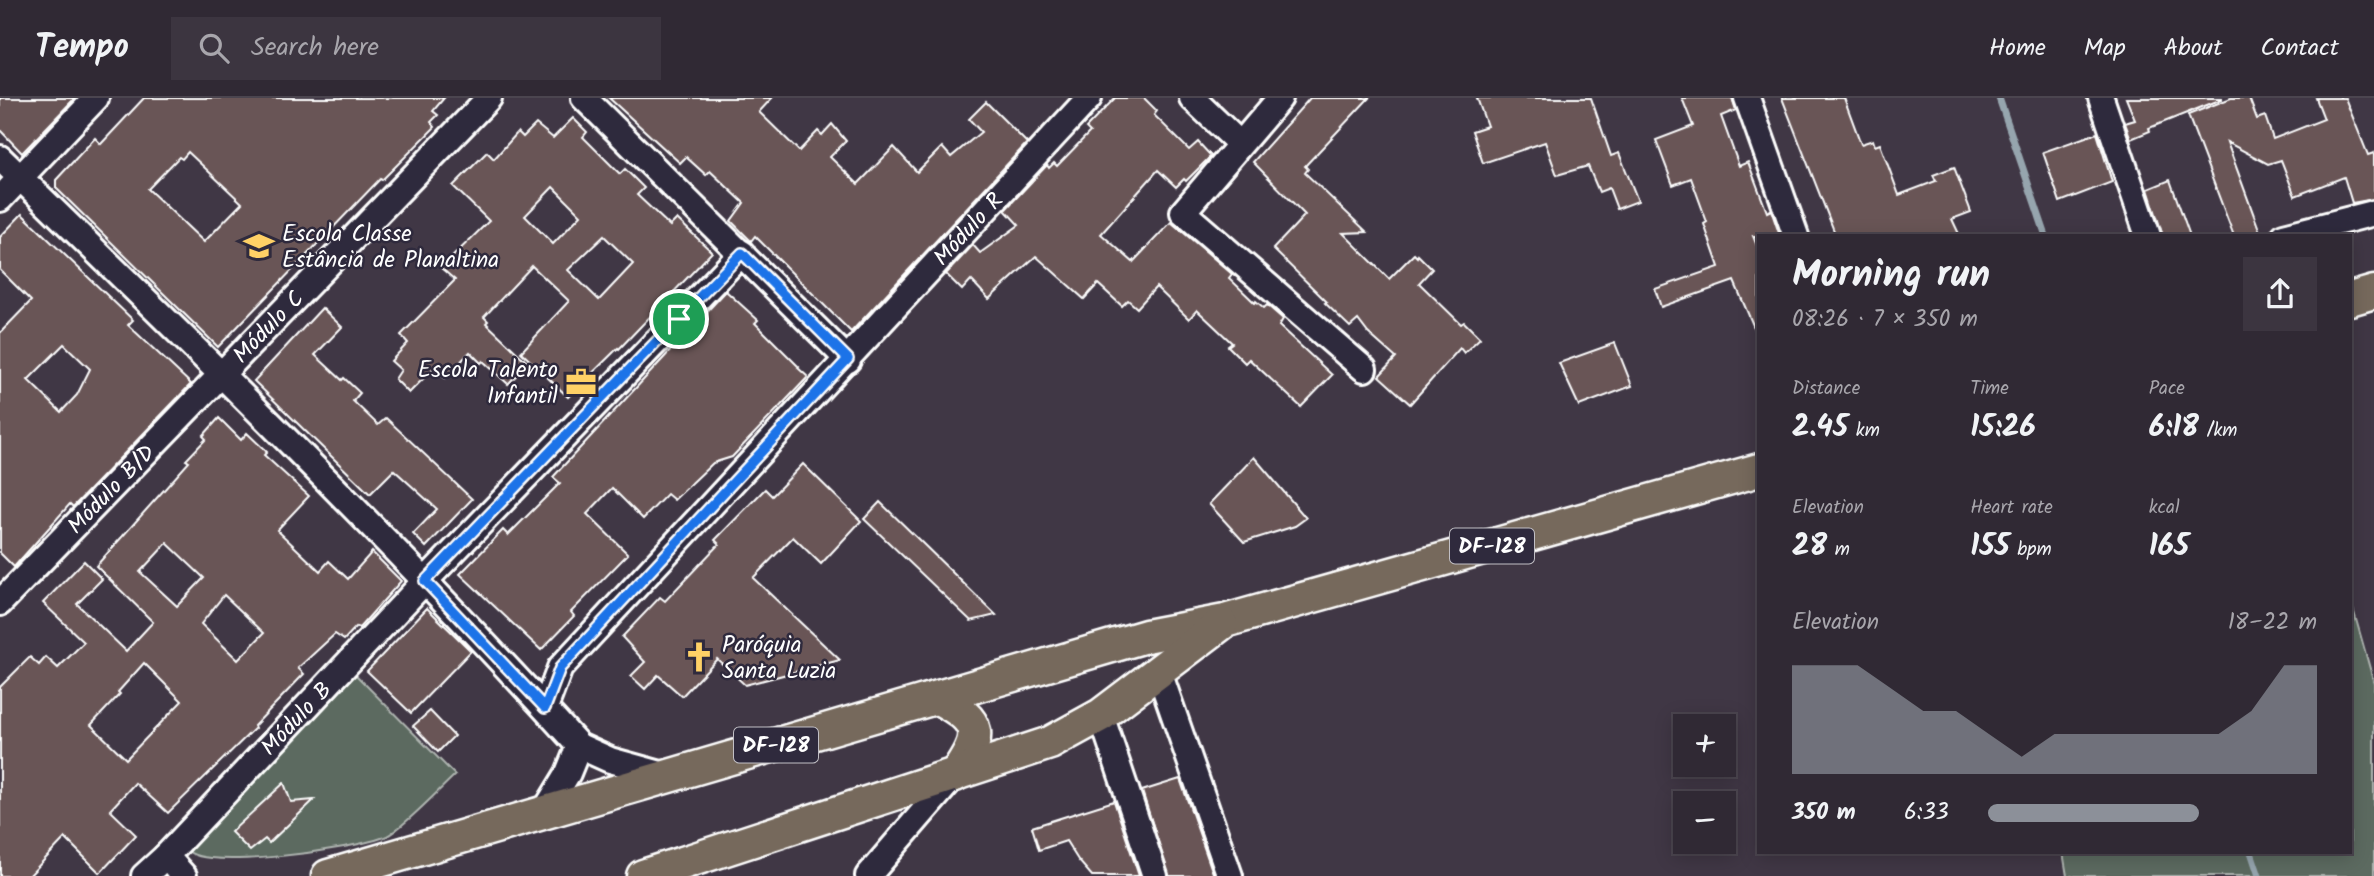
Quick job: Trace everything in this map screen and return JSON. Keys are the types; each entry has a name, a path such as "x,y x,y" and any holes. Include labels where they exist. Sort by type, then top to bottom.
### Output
{"main road":[{"path":"2352,298 2374,292"},
{"name":"DF-128","path":"328,876 1146,636 1225,621 1757,471"},
{"name":"DF-128","path":"643,876 1050,743 1101,715 1225,621"},
{"path":"938,698 961,710 971,722 975,738 971,753 955,775"}],"street":[{"path":"0,199 96,98"},
{"name":"Módulo C","path":"220,374 489,98"},
{"path":"584,98 848,359"},
{"name":"Módulo R","path":"545,708 560,668 1090,98"},
{"path":"1192,98 1239,143"},
{"path":"1280,98 1182,212 1364,369"},
{"path":"1747,98 1795,234"},
{"path":"2101,98 2147,234"},
{"path":"0,158 220,374 425,581 579,746 610,760 668,776"},
{"path":"2292,234 2374,213"},
{"name":"Módulo B","path":"144,876 742,253"},
{"name":"Módulo B/D","path":"0,603 220,374"},
{"path":"1159,672 1230,876"},
{"path":"1101,715 1156,876"},
{"path":"543,814 568,773 579,746"},
{"path":"868,876 955,775"},
{"path":"166,856 184,876"}],"green space":[{"path":"2352,605 2374,683 2374,876 2067,876 2063,854 2352,854"},
{"path":"355,674 455,775 412,817 387,836 342,847 273,857 210,858 191,853 186,844"}],"building":[{"path":"0,98 75,98 22,153 0,130"},
{"path":"144,98 444,98 433,111 438,115 431,122 435,127 382,180 380,179 218,347 56,188 56,180 95,138 101,144","holes":["188,152 242,203 204,242 148,189 179,157 182,159"]},
{"path":"609,98 772,98 759,112 799,151 818,131 822,135 832,124 846,141 830,157 858,184 894,147 917,172 942,147 951,157 981,132 969,119 986,102 1027,143 851,332 755,236 751,241 731,221 744,203 710,171 706,175 686,157 680,163"},
{"path":"1115,98 1144,98 1157,111 1154,115 1189,150 1198,142 1211,156 1186,181 1184,179 1176,187 1158,170 1101,234 1133,262 1171,222 1232,274 1229,278 1255,303 1256,301 1264,308 1267,305 1283,319 1279,326 1332,375 1301,407 1249,359 1245,363 1228,346 1232,343 1197,310 1189,319 1156,287 1137,308 1128,300 1122,306 1098,284 1084,299 1036,256 989,299 971,280 962,290 946,274 973,245 980,253 1019,225 1005,210 1047,165 1049,168 1054,163 1057,166 1090,132 1086,128"},
{"path":"1310,98 1369,98 1305,166 1308,169 1305,173 1367,232 1343,233 1389,279 1414,254 1417,257 1418,255 1432,269 1419,283 1461,324 1464,322 1480,338 1464,353 1460,348 1410,404 1379,376 1396,358 1368,333 1358,320 1350,327 1273,249 1305,215 1253,162"},
{"path":"1477,98 1591,98 1611,156 1619,153 1638,201 1617,209 1609,188 1599,192 1588,166 1557,175 1545,142 1483,163 1472,131 1487,126"},
{"path":"1682,98 1732,98 1736,110 1721,116 1739,166 1748,162 1767,212 1771,210 1779,234 1753,236 1757,246 1757,334 1734,281 1661,307 1655,289 1719,267 1691,178 1673,185 1656,140 1693,126"},
{"path":"1782,98 1844,98 1861,144 1873,140 1875,146 1880,144 1899,195 1936,181 1933,175 1954,167 1971,212 1952,219 1959,234 1835,234"},
{"path":"2126,98 2222,99 2149,128 2150,131 2131,139 2125,123 2135,120"},
{"path":"2231,98 2249,98 2257,119 2265,116 2273,139 2324,119 2316,98 2345,98 2368,155 2374,153 2374,199 2352,203 2344,177 2295,196 2281,160 2268,164 2227,142 2260,232 2233,234 2188,115"},
{"path":"573,118 587,132 583,137 620,174 625,169 644,188 637,195 670,226 677,219 712,252 619,349 568,397 521,352 569,301 532,266 484,317 488,321 486,323 528,363 508,384 470,352 445,378 434,368 409,393 395,379 401,370 391,361 408,343 401,335 455,280 441,268 489,221 453,186 487,152 494,159 518,132 523,137 536,124 553,138","holes":["553,187 581,215 553,244 525,216","604,236 633,264 599,300 568,270"]},
{"path":"2097,133 2112,182 2060,202 2043,152"},
{"path":"2170,180 2189,234 2162,234 2148,189"},
{"path":"22,214 133,320 128,325 191,384 73,507 70,504 14,567 0,553 0,333 31,301 0,270 0,237","holes":["64,344 90,369 77,395 61,412 28,380"]},
{"path":"726,291 758,320 755,323 808,377 732,457 713,463 674,500 667,494 643,519 612,488 587,514 628,554 571,612 574,616 541,650 460,574 503,530 508,535 560,483 553,477"},
{"path":"322,308 342,327 315,355 360,393 353,401 378,425 386,418 472,499 426,547 413,534 437,509 394,470 370,494 254,381"},
{"path":"1615,343 1632,386 1579,406 1559,363"},
{"path":"219,418 241,440 247,433 267,452 264,455 309,496 277,530 320,571 329,561 348,579 372,552 401,581 359,628 356,627 344,640 335,634 298,668 304,674 255,728 168,813 135,783 110,810 136,835 100,873 65,838 29,876 0,876 0,687 30,657 39,665 46,657 58,668 84,642 43,603 84,561 102,579 77,604 126,651 153,622 96,566 189,462 186,460 206,439 203,436","holes":["167,543 204,578 177,606 140,572","224,595 264,633 238,660 201,624","144,663 182,701 126,759 91,725 120,694 118,692"]},
{"path":"1254,457 1306,518 1295,526 1244,542 1209,504"},
{"name":"Paróquia Santa Luzia","path":"803,464 861,521 821,564 793,537 753,578 840,660 745,685 717,659 682,696 658,675 645,689 631,676 645,662 622,637 660,597 665,601 719,544 715,540 765,489 772,496"},
{"path":"880,502 996,615 971,621 864,519"},
{"path":"427,608 471,651 411,713 367,671"},
{"path":"430,711 454,736 438,752 413,726"},
{"path":"1180,779 1214,876 1169,876 1142,791"},
{"path":"284,783 291,802 314,800 269,843 265,839 250,851 231,832"},
{"path":"1114,801 1139,876 1092,876 1066,841 1039,850 1032,827"}],"waterway":[{"path":"1999,98 2045,234"},
{"path":"2252,854 2259,876"}],"place":[{"name":"Escola Classe Estância de Planaltina","path":"259,246"},
{"name":"Escola Talento Infantil","path":"581,382"},
{"name":"Paróquia Santa Luzia","path":"699,657"}],"route":[{"path":"742,253 848,359 560,668 545,708 425,581 679,319 742,253"}]}
